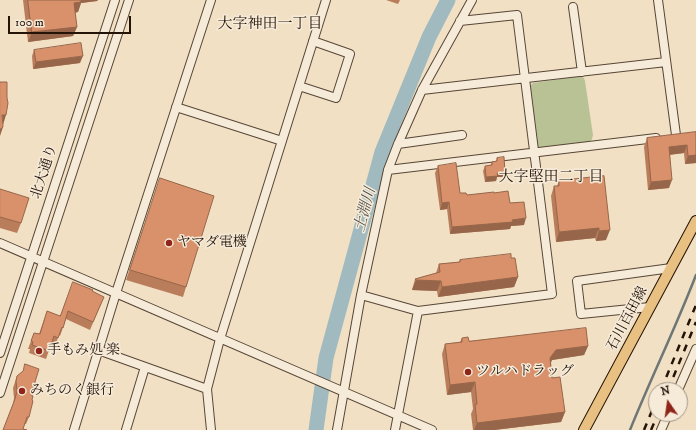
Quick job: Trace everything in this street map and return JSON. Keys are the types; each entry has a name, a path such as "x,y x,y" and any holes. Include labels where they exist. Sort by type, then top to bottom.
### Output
{"main road":[{"name":"石川百田線","path":"584,430 696,221"}],"street":[{"name":"北大通り","path":"0,353 115,0"},
{"path":"0,393 129,0"},
{"path":"74,430 116,293 211,0"},
{"path":"211,430 207,389 220,339 326,0"},
{"path":"337,430 342,391 388,170 422,90 472,0"},
{"path":"388,170 679,135 666,62 658,0"},
{"path":"573,7 582,72"},
{"path":"361,295 418,311 552,294 517,15 460,21"},
{"path":"299,86 336,98 350,54 313,41"},
{"path":"422,90 666,62"},
{"path":"176,107 282,141"},
{"path":"398,144 462,135"},
{"path":"0,244 432,430"},
{"path":"650,307 581,314 577,280 671,268"},
{"path":"395,430 418,311"},
{"path":"682,382 696,349"},
{"path":"98,350 207,389"},
{"path":"126,430 145,367"}],"green space":[{"path":"580,76 584,78 585,81 593,135 592,139 590,142 542,149 537,146 530,86 533,83"}],"building":[{"path":"28,0 81,0 81,2 74,3 77,27 32,32"},
{"path":"81,43 83,56 36,62 34,50"},
{"path":"0,82 7,82 8,103 6,115 2,115 3,127 1,129 0,129"},
{"path":"696,132 696,155 688,156 687,145 669,147 672,180 651,182 647,138"},
{"path":"504,157 505,172 497,173 498,176 486,177 485,166 492,165 492,162 497,161 497,158"},
{"path":"456,163 460,193 466,193 467,195 508,191 510,203 524,202 526,218 512,220 513,222 452,227 449,202 442,203 438,166"},
{"path":"604,176 610,230 599,231 599,228 559,232 554,186 559,186 559,181"},
{"name":"ヤマダ電機","path":"160,178 214,196 186,287 130,270"},
{"path":"0,189 29,198 21,223 0,217"},
{"path":"511,254 511,258 515,258 518,277 442,287 441,281 415,279 440,272 439,264"},
{"path":"73,282 93,290 92,291 104,297 93,322 68,311 63,328 62,327 58,338 54,336 49,351 32,345 33,342 31,341 34,333 40,334 47,311 60,316"},
{"path":"586,328 588,346 556,350 550,358 552,378 560,377 565,412 477,423 475,382 450,385 445,344 462,342 462,338 468,337 469,341"},
{"path":"25,364 39,369 31,395 33,396 33,401 29,417 27,417 23,429 27,430 3,430 15,399 17,391 17,376 23,371"}],"waterway":[{"name":"土淵川","path":"316,430 326,358 382,152 429,37 448,0"},
{"path":"630,430 696,275"}],"railway":[{"path":"664,382 696,305"},
{"path":"671,382 696,322"},
{"path":"644,430 648,420"},
{"path":"651,430 654,422"}],"place":[{"name":"ヤマダ電機","path":"169,243"},
{"name":"手もみ処 楽","path":"39,351"},
{"name":"ツルハドラッグ","path":"468,372"},
{"name":"みちのく銀行","path":"22,391"}],"district":[{"name":"大字神田一丁目","path":"270,25"},
{"name":"大字堅田二丁目","path":"551,178"}]}
